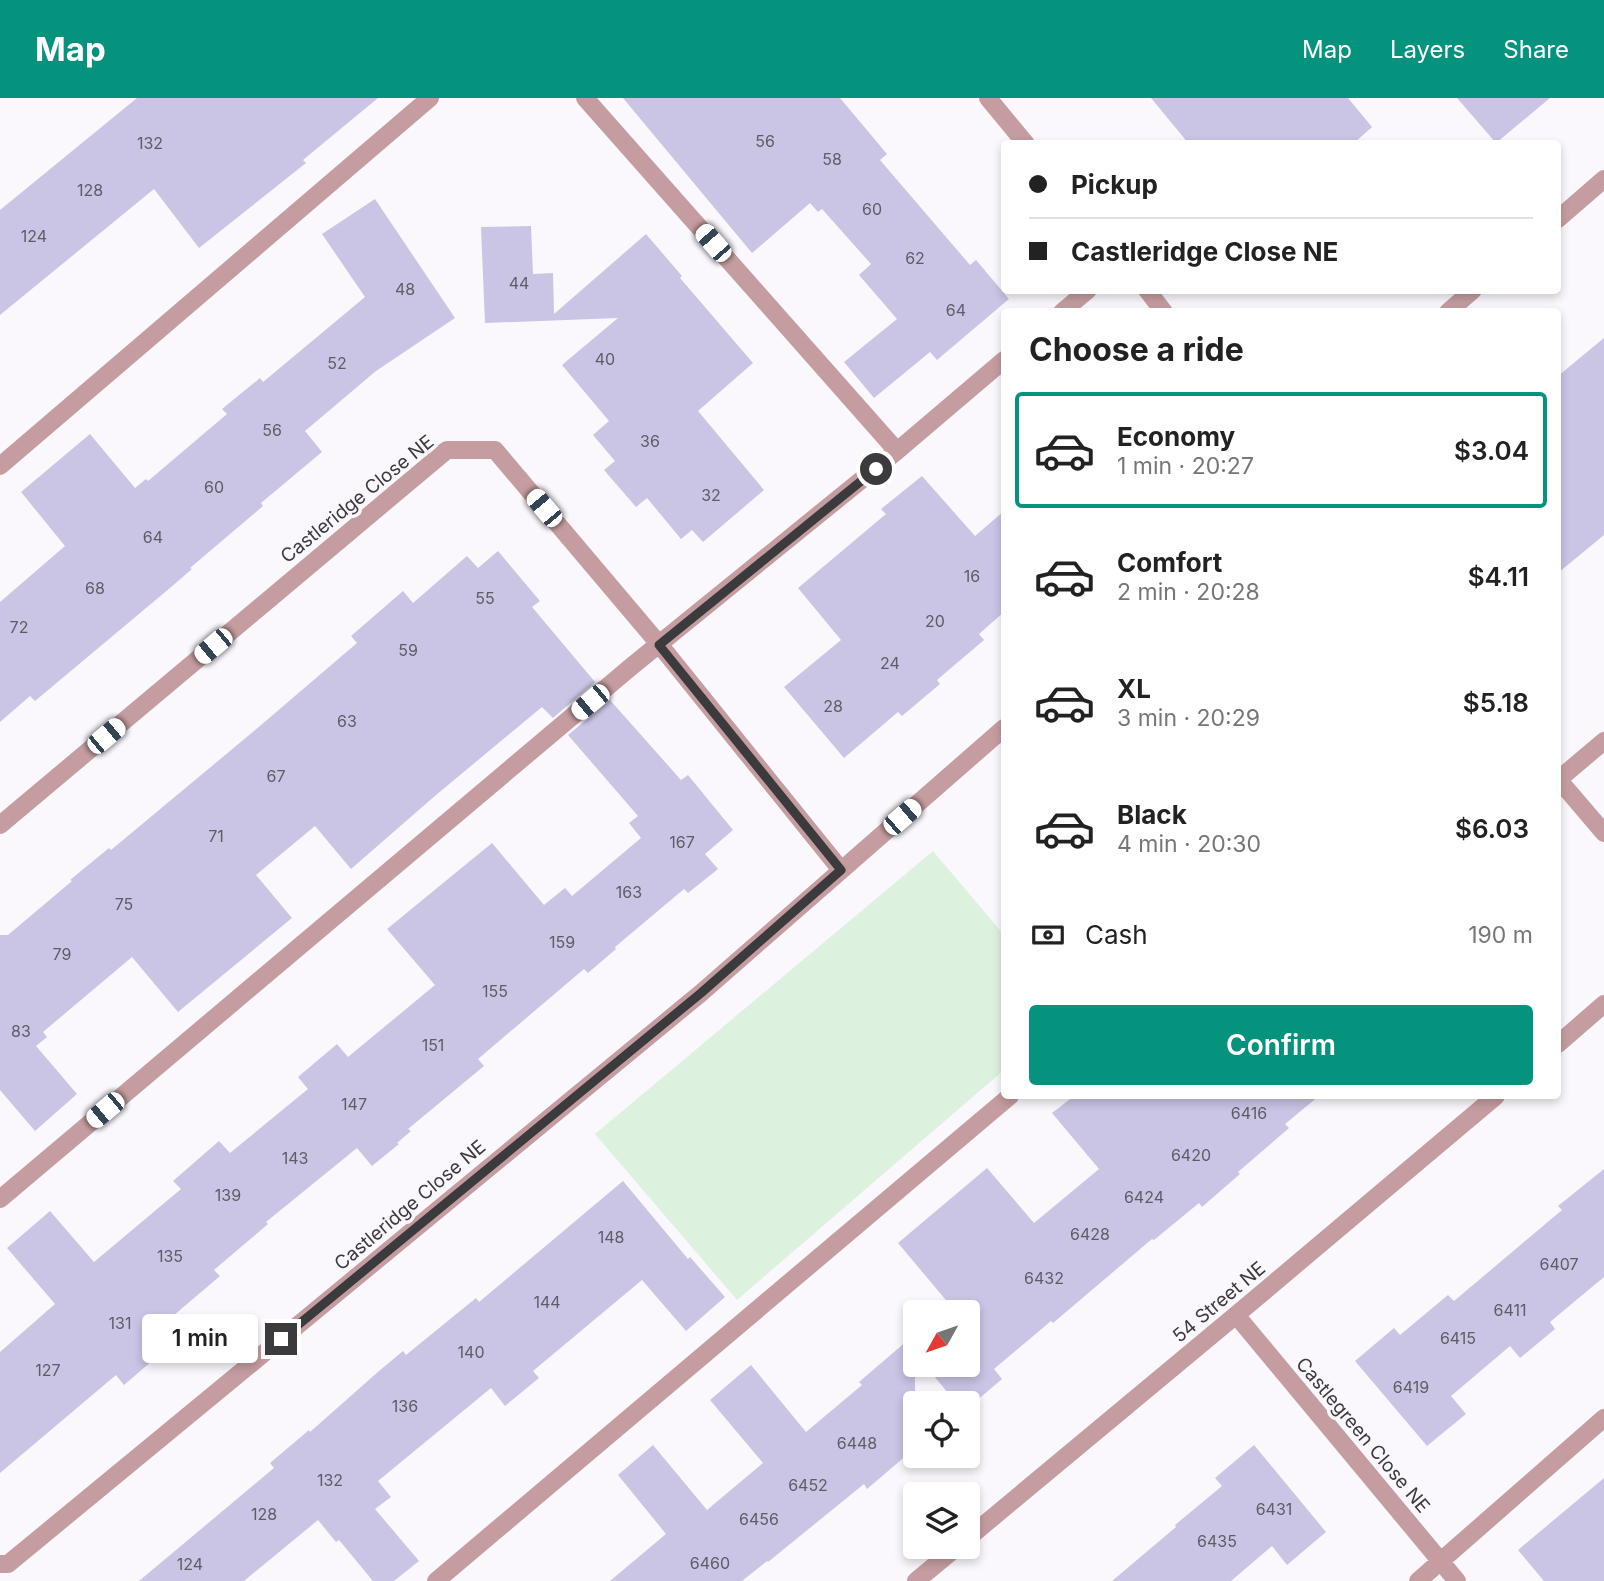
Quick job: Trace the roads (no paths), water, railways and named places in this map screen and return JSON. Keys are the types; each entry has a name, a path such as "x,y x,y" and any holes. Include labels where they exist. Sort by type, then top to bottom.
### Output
{"street":[{"path":"0,466 430,98"},
{"path":"585,98 897,451"},
{"path":"988,98 1023,140"},
{"path":"1561,216 1604,179"},
{"path":"1067,308 1083,294"},
{"path":"1150,294 1161,308"},
{"path":"1453,308 1468,294"},
{"path":"0,1199 659,645 1001,363"},
{"name":"Castleridge Close NE","path":"0,825 447,450 495,450 659,645 841,870"},
{"name":"Castleridge Close NE","path":"0,1564 8,1564 701,993 1001,731"},
{"path":"1561,777 1604,741"},
{"path":"1561,783 1604,833"},
{"path":"1561,1041 1604,1004"},
{"path":"436,1581 1006,1099"},
{"name":"54 Street NE","path":"980,1528 1492,1099"},
{"name":"Castlegreen Close NE","path":"1236,1315 1457,1581"},
{"path":"1418,1581 1604,1418"},
{"path":"916,1581 943,1559"}]}
